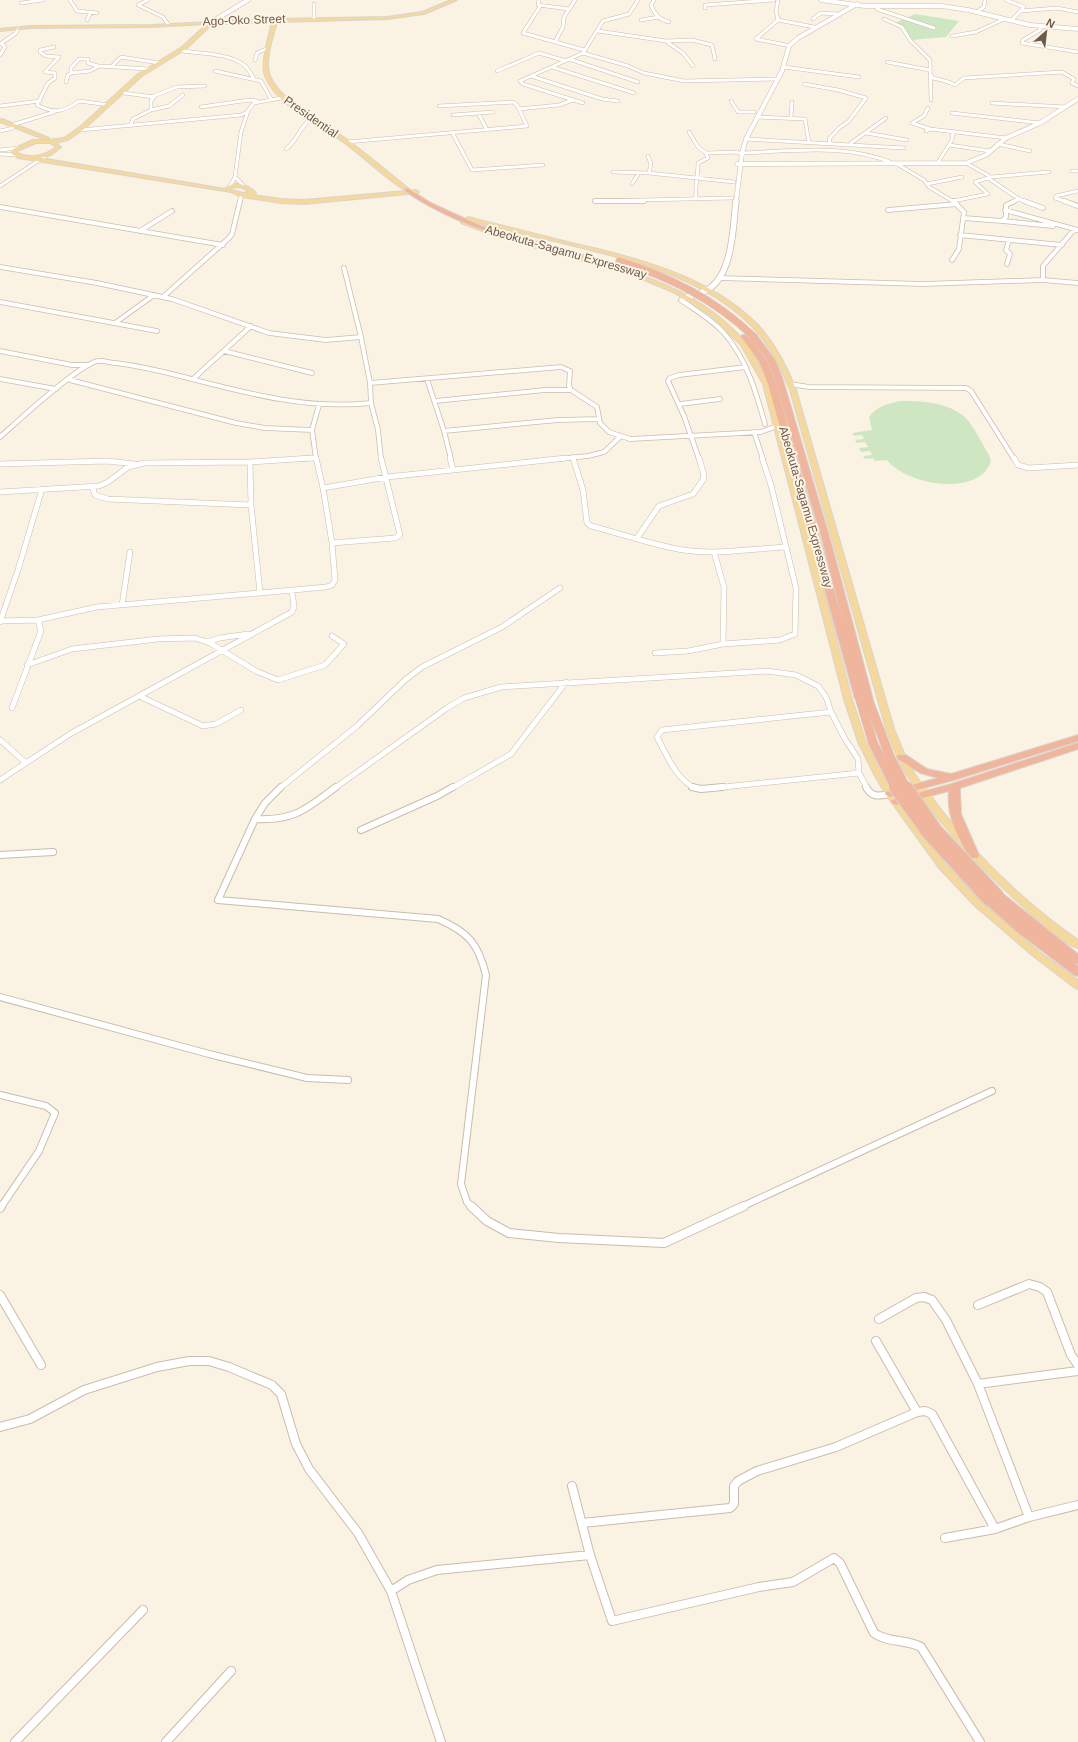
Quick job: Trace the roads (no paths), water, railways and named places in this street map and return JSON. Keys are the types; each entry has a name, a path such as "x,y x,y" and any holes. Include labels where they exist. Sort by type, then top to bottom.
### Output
{"highway":[{"name":"Abeokuta-Sagamu Expressway","path":"411,191 444,214 466,220 494,232 616,262 651,276 690,294 724,317 749,336 765,351 776,370 830,539 872,739 879,757 913,813 943,852 993,898 1020,928 1078,972"},
{"name":"Abeokuta-Sagamu Expressway","path":"749,336 768,371 811,540 864,699"},
{"path":"902,756 924,771 953,782 1078,738"},
{"path":"893,798 1078,746"},
{"path":"953,782 953,809 959,826 974,856"},
{"name":"Abeokuta-Sagamu Expressway","path":"993,898 1078,960"}],"main road":[{"path":"248,0 223,16 184,48 149,69 84,129 66,139 35,141 13,152 31,162 38,161 230,189 244,195 281,201 304,202 411,191"},
{"name":"Ago-Oko Street","path":"37,28 396,16 418,12 449,0"},
{"path":"0,29 259,20 270,22 404,16 427,12 455,0"},
{"path":"821,0 877,6 942,6 968,10 1041,26 1078,29"},
{"path":"831,1 844,4 931,4 978,11 1012,20 1078,29"},
{"path":"781,69 786,45 793,38 854,4"},
{"path":"739,153 781,69 789,46 796,40 854,4"},
{"path":"277,21 271,52 270,69 275,84 284,97 349,142"},
{"name":"Presidential","path":"277,21 268,48 265,70 272,85 284,97 311,118 349,142 411,191"},
{"path":"23,157 47,155 84,129 147,72 183,51 215,22"},
{"path":"0,29 31,27"},
{"path":"750,118 776,79"},
{"path":"272,99 284,97"},
{"path":"272,99 284,97"},
{"path":"739,164 966,163 981,157 1006,138 1040,124 1078,99"},
{"path":"0,122 50,141 59,146"},
{"path":"12,126 32,136 35,141"},
{"path":"683,297 703,289 719,278 726,266 729,255 739,153 746,126"},
{"path":"47,155 46,158 52,161 206,186 230,189 243,186 266,197 297,200 411,191"},
{"path":"703,289 722,265 734,182 739,164"},
{"path":"244,195 252,194 253,192"},
{"path":"466,220 614,255 646,265 703,289 736,309 755,326 781,361 792,387 830,539 890,729 902,756 923,790 951,829 974,856 1046,922 1078,945"},
{"path":"466,220 490,234 622,270 683,297 726,325 739,338 751,353 766,384 811,540 848,699 862,742 893,798 942,866 978,904 1035,953 1078,985"}],"street":[{"path":"21,3 43,0"},
{"path":"70,0 77,11 97,12"},
{"path":"148,0 138,5 163,17 168,24"},
{"path":"539,0 538,5 569,9"},
{"path":"555,42 569,9 575,0"},
{"path":"583,103 520,83 521,80 568,60 584,51 603,21 629,14 638,0"},
{"path":"654,0 651,7 659,17 664,21 669,22"},
{"path":"705,8 705,5 774,0"},
{"path":"778,0 776,11 778,20"},
{"path":"978,11 984,7 985,0"},
{"path":"1006,0 1024,8 1012,20"},
{"path":"740,2 743,8"},
{"path":"314,4 314,18"},
{"path":"541,5 533,15 524,33 584,51 644,73 684,81 776,79"},
{"path":"877,6 877,8 934,28"},
{"path":"1021,10 1053,7 1069,8 1078,12"},
{"path":"87,20 91,12"},
{"path":"813,19 821,13 837,14"},
{"path":"896,14 884,19 902,27 903,32 908,39 930,60 931,100"},
{"path":"641,20 659,17"},
{"path":"952,36 976,32 1004,19"},
{"path":"778,20 814,27"},
{"path":"778,20 756,39 786,45"},
{"path":"1041,26 1040,30 1022,41 1022,43 1078,52"},
{"path":"0,55 5,47 1,44 7,38 16,33 18,28"},
{"path":"598,31 666,41 692,40 712,46 715,58"},
{"path":"666,41 683,53 693,66"},
{"path":"54,46 41,49 40,52 46,56 59,57 46,72 55,73 55,78"},
{"path":"255,60 257,53 268,48"},
{"path":"183,51 212,54 241,63 250,71 255,80"},
{"path":"497,71 538,54 568,60 638,82"},
{"path":"112,66 121,57 160,63"},
{"path":"71,74 71,68 79,59 88,59 88,63 98,66 149,69"},
{"path":"887,62 930,70"},
{"path":"66,82 71,74 90,71 98,66"},
{"path":"552,67 634,93"},
{"path":"781,69 858,77"},
{"path":"215,71 261,81 272,99"},
{"path":"930,75 932,76 930,77 938,80 946,80 955,85 961,82 964,78 1033,75 1062,72 1074,79 1072,83 1078,86"},
{"path":"531,76 602,99 618,101"},
{"path":"68,77 55,78 48,83 37,105 54,112 62,113 79,101 109,105"},
{"path":"804,84 838,90 866,98 849,121 839,128 829,139 830,142"},
{"path":"124,93 151,97 173,87 187,85 205,86"},
{"path":"130,125 133,120 152,110 169,106 183,95"},
{"path":"151,97 154,97 151,101 152,110"},
{"path":"201,107 249,100 257,101 272,99"},
{"path":"230,189 235,176 241,132 250,106 254,103 272,99"},
{"path":"519,109 559,105 573,100"},
{"path":"0,106 40,101"},
{"path":"130,125 239,114 245,112 248,105 257,101"},
{"path":"731,101 738,112 754,112"},
{"path":"349,142 526,127 527,124 519,109 513,102 439,106"},
{"path":"791,118 792,102"},
{"path":"992,103 1066,107"},
{"path":"928,108 924,116 912,123 928,130 953,131 1006,138"},
{"path":"84,129 234,116 248,111"},
{"path":"0,131 54,112"},
{"path":"453,115 493,112"},
{"path":"478,113 487,130"},
{"path":"952,113 1040,124"},
{"path":"757,117 805,120 809,143"},
{"path":"286,149 295,143 306,122 311,118"},
{"path":"851,143 886,118"},
{"path":"937,164 949,145 953,131"},
{"path":"689,132 698,147 706,153 850,152 886,159 914,174 929,187 957,204 964,212 959,249 952,260"},
{"path":"866,133 907,140"},
{"path":"453,134 472,170 543,165"},
{"path":"746,139 809,143 851,143 904,148"},
{"path":"998,144 1030,151"},
{"path":"949,145 990,151"},
{"path":"0,150 19,148"},
{"path":"696,198 694,190 698,179 698,163 708,158 706,153"},
{"path":"0,154 16,155"},
{"path":"38,161 47,155"},
{"path":"648,156 651,164 649,173"},
{"path":"0,186 31,162"},
{"path":"966,163 1018,199 1043,208"},
{"path":"1072,171 1078,171"},
{"path":"614,172 663,173 698,179 734,182"},
{"path":"953,201 988,194 975,182 989,178 1049,172"},
{"path":"632,184 639,173"},
{"path":"235,176 243,186"},
{"path":"927,184 962,177"},
{"path":"1078,191 1056,196 1055,198 1078,206"},
{"path":"163,297 223,245 232,234 237,209 244,195"},
{"path":"595,201 634,203 696,198 732,198"},
{"path":"1002,221 1006,218 1006,205 1018,199"},
{"path":"888,210 957,204"},
{"path":"0,207 223,245"},
{"path":"1005,210 1078,230 1073,231 1044,266 1043,280"},
{"path":"140,231 172,211"},
{"path":"964,218 1062,226"},
{"path":"960,235 1062,245"},
{"path":"1007,264 1010,254 1006,250 1009,240"},
{"path":"0,267 97,283 163,297 283,336 315,340 361,337"},
{"path":"332,543 395,538 400,534 387,477 380,455 378,430 371,403 370,383 361,337 344,268"},
{"path":"719,278 923,284 1043,280 1078,283"},
{"path":"114,323 154,295"},
{"path":"683,297 726,336 746,367 756,390 765,424"},
{"path":"0,302 157,331"},
{"path":"193,379 251,326"},
{"path":"0,351 72,365 88,365"},
{"path":"224,351 312,373"},
{"path":"0,437 56,389 88,365 98,361 117,362 146,367 251,394 318,405 345,406 371,403"},
{"path":"370,383 561,367 570,371 569,386 571,390 596,407 599,411 599,419 604,427 620,437 644,439 754,432 762,432 780,436"},
{"path":"637,538 659,506 693,494 703,480 704,475 680,404 668,381 672,376 746,367"},
{"path":"0,379 56,389"},
{"path":"427,379 444,431 453,470"},
{"path":"70,380 236,423 265,428 312,430"},
{"path":"792,387 966,388 971,391 1018,465 1029,468 1078,465"},
{"path":"435,401 571,390"},
{"path":"680,404 720,399"},
{"path":"42,489 18,570 0,622 38,620 98,607 329,586 335,582 332,543 323,488 317,467 312,430 318,405"},
{"path":"444,431 558,420 599,419"},
{"path":"762,432 777,426"},
{"path":"655,653 688,651 723,644 780,640 795,634 796,588 771,485 754,432"},
{"path":"323,488 387,477 573,457 604,452 620,437"},
{"path":"573,457 583,490 587,523 599,529 670,548 714,552 785,547"},
{"path":"0,464 107,461 137,464 158,462 250,462 316,458"},
{"path":"279,460 305,462 317,467"},
{"path":"250,462 251,505 260,593"},
{"path":"0,492 92,486 108,482 121,472 137,464"},
{"path":"92,486 95,495 108,500 251,505"},
{"path":"122,605 130,552"},
{"path":"714,552 724,587 723,644"},
{"path":"560,588 502,627 422,667 405,680 357,726 276,791 265,803 255,819 218,900 438,919 458,928 474,941 482,955 486,975 461,1184 467,1202 487,1222 509,1233 553,1238 664,1243 992,1091"},
{"path":"0,780 24,762 139,696 292,612 294,607 292,590"},
{"path":"12,708 41,630 38,620"},
{"path":"207,642 220,638 252,634"},
{"path":"27,665 72,650 158,639 195,638 223,650 256,671 272,679 278,680 325,665 344,644 332,636"},
{"path":"255,819 277,819 302,814 315,802 447,708 464,698 501,687 733,672 784,672 807,680 818,686 826,697 831,712 858,759 859,773 869,792 876,796 893,798"},
{"path":"361,830 437,796 511,754 566,682"},
{"path":"139,696 203,726 216,724 241,710"},
{"path":"831,712 662,730 657,737 671,764 689,786 701,790 859,773"},
{"path":"0,740 24,762"},
{"path":"0,855 54,852"},
{"path":"0,997 216,1056 308,1078 348,1080"},
{"path":"0,1095 46,1106 52,1109 55,1113 42,1146 28,1172 0,1208"},
{"path":"978,1305 1029,1284 1040,1287 1047,1292 1071,1355 1078,1365"},
{"path":"0,1295 41,1365"},
{"path":"879,1319 916,1298 924,1297 932,1300 946,1320 978,1384 1029,1517"},
{"path":"876,1341 916,1412"},
{"path":"0,1428 30,1419 84,1390 157,1367 189,1361 208,1361 256,1377 272,1385 281,1394 296,1444 309,1469 358,1533 391,1591 441,1742"},
{"path":"978,1384 1078,1371"},
{"path":"582,1523 730,1508 734,1504 734,1486 738,1480 758,1471 836,1447 916,1412 925,1411 932,1414 995,1529"},
{"path":"572,1486 590,1555 609,1616 612,1621 759,1587 793,1582 834,1558 838,1560 874,1633 882,1639 913,1643 921,1647 980,1742"},
{"path":"944,1538 995,1529 1029,1517 1078,1505"},
{"path":"391,1591 408,1580 437,1570 590,1555"},
{"path":"15,1742 143,1610"},
{"path":"166,1742 231,1671"}]}
